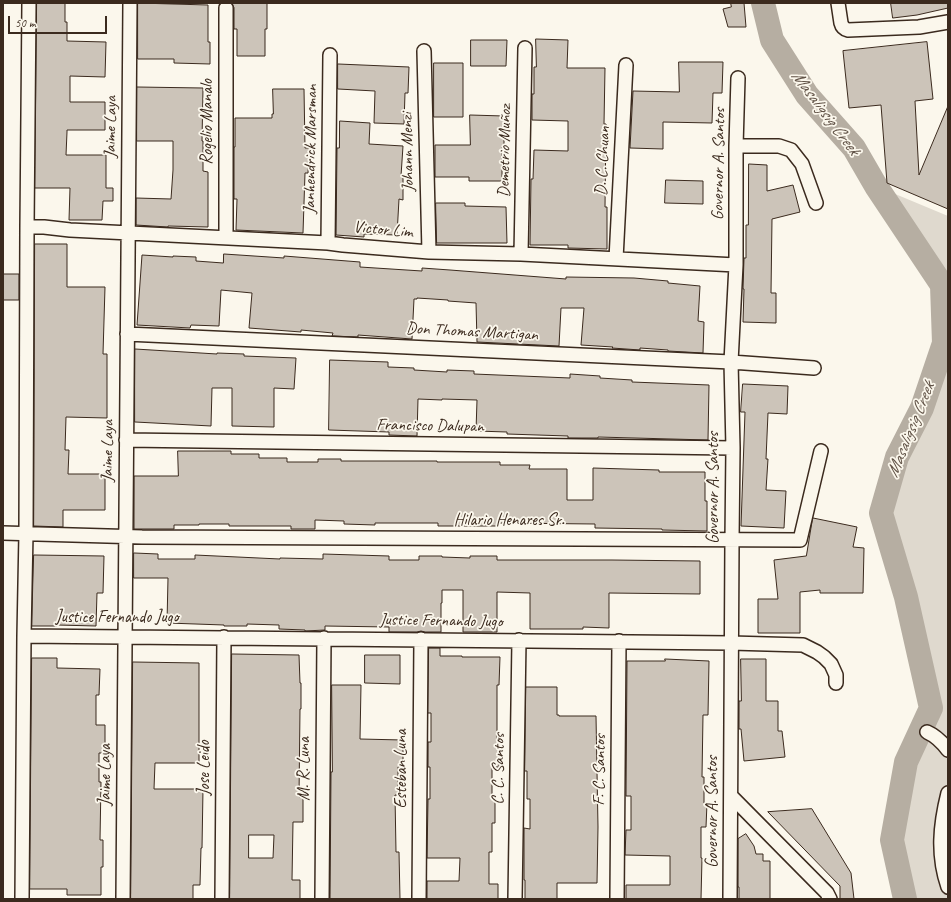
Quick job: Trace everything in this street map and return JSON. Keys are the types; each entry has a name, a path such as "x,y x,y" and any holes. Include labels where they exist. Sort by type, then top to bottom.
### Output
{"street":[{"path":"22,899 29,3"},
{"name":"Jaime Laya","path":"123,899 130,3"},
{"path":"838,3 840,23 844,29 848,30 919,26 948,22"},
{"name":"Rogelio Manalo","path":"226,8 226,237"},
{"name":"Demetrio Muñoz","path":"520,254 525,48"},
{"name":"Johann Menzi","path":"424,51 429,252"},
{"name":"Janhendrick Marsman","path":"328,243 330,55"},
{"name":"D. C. Chuan","path":"616,259 626,65"},
{"name":"Governor A. Santos","path":"730,899 733,448 731,362 736,265 736,146 738,78"},
{"path":"736,146 779,146 791,150 802,164 816,203"},
{"name":"Victor Lim","path":"27,227 328,243 429,252 520,254 736,265"},
{"name":"Don Thomas Martigan","path":"127,334 731,362 814,368"},
{"name":"Francisco Dalupan","path":"126,440 733,448"},
{"name":"Hilario Henares Sr.","path":"3,533 174,537 800,540 821,451"},
{"name":"Justice Fernando Jugo","path":"24,636 619,641 804,645 817,652 831,664 836,676 836,683"},
{"name":"Jose Leido","path":"222,899 224,637"},
{"name":"M. R. Luna","path":"322,899 324,638"},
{"name":"Esteban Luna","path":"419,899 421,639"},
{"name":"C. C. Santos","path":"515,899 519,640"},
{"name":"F. C. Santos","path":"617,899 619,641"},
{"path":"927,732 935,736 948,750"},
{"path":"948,793 940,841 941,862 948,887"},
{"path":"731,796 827,893 830,899"}],"shaded area":[{"path":"876,186 948,216 948,899 905,899 892,840 906,762 931,708 906,597 881,513 897,457 922,408 944,343 942,285"}],"building":[{"path":"37,3 65,3 67,41 106,42 105,77 70,76 70,102 105,102 105,130 67,130 66,155 106,155 106,188 113,188 113,201 103,201 102,220 69,220 70,188 35,188"},
{"path":"138,3 208,5 208,42 210,42 210,64 174,63 174,59 138,59"},
{"path":"232,3 267,3 265,56 237,56 237,29 234,29 234,8"},
{"path":"731,3 744,3 746,27 728,27 723,9 731,7"},
{"path":"891,3 948,3 948,8 917,15 893,18"},
{"path":"536,39 568,40 567,68 605,68 604,124 606,124 605,207 607,207 607,249 568,248 568,245 530,245 531,179 533,179 534,150 568,151 568,121 532,120 534,67 536,67"},
{"path":"471,40 507,40 506,66 471,66"},
{"path":"927,42 933,99 915,101 919,175 948,106 948,209 887,183 881,105 849,108 843,51"},
{"path":"679,62 723,62 722,93 713,93 712,123 663,122 663,149 630,148 633,91 679,92"},
{"path":"434,63 463,63 463,117 434,117"},
{"path":"338,64 409,67 408,93 405,93 404,124 374,123 375,91 338,89"},
{"path":"137,87 203,88 203,171 208,172 208,227 136,225 136,198 171,199 173,170 173,141 137,141"},
{"path":"273,89 304,89 305,148 309,148 308,173 305,173 303,233 236,230 237,199 234,199 235,118 272,118"},
{"path":"470,115 504,116 502,181 469,181 469,177 435,177 435,145 470,145"},
{"path":"340,121 370,123 369,144 403,146 401,176 403,176 403,200 399,199 397,235 364,234 364,237 336,235 337,148 339,148"},
{"path":"749,164 767,165 767,191 793,185 800,212 772,219 771,293 776,293 776,323 743,322 744,258 746,258 746,225 748,225"},
{"path":"666,180 703,181 703,204 665,203"},
{"path":"436,203 465,203 465,206 506,207 507,243 437,243"},
{"path":"35,244 67,244 67,287 105,287 103,354 107,354 107,418 66,417 65,450 69,450 68,474 105,474 105,510 63,510 63,527 34,526"},
{"path":"224,254 284,258 284,256 360,262 360,267 422,271 422,268 566,279 566,277 634,278 700,286 698,321 704,322 703,353 581,345 584,308 561,308 559,346 477,342 476,303 417,298 414,299 412,339 358,335 358,337 332,336 333,333 249,328 252,293 221,290 219,326 191,325 190,328 137,325 142,255 196,257 196,261 223,263"},
{"path":"3,274 19,274 19,300 3,300"},
{"path":"135,349 296,358 294,389 274,388 274,427 232,426 232,388 212,388 211,426 135,422"},
{"path":"330,360 388,362 388,367 447,372 447,370 474,371 474,374 570,378 570,374 632,380 632,382 709,385 708,440 598,437 568,438 568,436 507,434 507,432 476,431 477,400 442,399 418,399 417,436 389,435 389,432 329,430"},
{"path":"743,384 788,386 787,414 768,413 766,459 768,459 766,490 786,491 784,528 741,526 745,412 741,412"},
{"path":"178,451 231,451 231,454 259,454 259,458 287,458 287,462 318,462 318,459 341,459 341,461 500,462 500,465 530,465 529,469 567,469 567,500 593,500 593,468 659,470 659,472 705,472 707,531 595,528 595,524 497,523 497,526 438,526 438,523 375,523 375,525 344,524 344,521 315,520 315,529 291,529 291,526 229,526 229,524 199,524 174,525 174,529 134,529 134,476 178,476"},
{"path":"813,518 857,527 853,547 864,548 863,593 820,593 820,590 800,592 800,633 758,633 758,599 778,599 774,560 806,556"},
{"path":"134,553 158,554 158,559 195,559 195,555 280,559 323,559 323,554 389,556 389,560 419,560 419,556 470,558 470,556 497,556 497,560 700,561 700,594 609,593 609,628 583,627 583,629 530,629 530,593 497,592 497,632 463,632 463,590 442,590 441,632 389,632 389,627 325,626 325,630 305,631 279,629 279,625 247,624 247,626 224,626 167,623 168,578 134,578"},
{"path":"34,555 104,556 103,593 97,593 96,626 32,626"},
{"path":"429,648 440,648 440,656 500,657 499,685 497,685 497,741 499,741 499,767 492,767 492,798 495,798 495,823 492,823 492,852 489,852 489,884 498,884 498,899 427,899 427,881 459,881 460,858 427,858 428,799 430,799 428,742 431,742 431,713 428,713"},
{"path":"232,654 299,655 301,709 299,797 303,797 303,822 293,822 292,880 300,880 300,899 230,899","holes":["249,835 274,835 273,858 249,858"]},
{"path":"365,655 400,655 400,684 365,683"},
{"path":"32,658 57,658 57,668 100,669 99,695 96,695 96,725 105,725 105,753 99,753 99,782 101,782 100,840 103,840 101,895 67,895 67,889 30,889"},
{"path":"665,659 709,661 708,715 703,715 702,777 704,777 704,803 707,803 706,827 701,827 701,899 626,899 626,885 670,885 670,856 625,855 626,830 631,830 631,796 626,796 627,661 665,661"},
{"path":"741,659 766,659 766,701 778,701 778,731 782,731 785,757 744,761 741,729 739,729"},
{"path":"133,662 199,663 199,763 155,763 154,789 203,789 200,885 193,885 193,899 131,899"},
{"path":"332,685 361,685 360,739 403,740 403,767 398,767 398,795 395,795 396,852 399,852 400,899 330,899"},
{"path":"526,687 557,687 557,715 559,716 596,716 598,827 597,883 557,883 557,899 525,899 524,828 530,829 530,799 527,799 527,771 525,771"},
{"path":"812,809 851,873 854,899 840,899 840,886 768,812"},
{"path":"746,834 754,846 756,854 763,854 763,861 770,861 770,899 739,899 738,839"}],"waterway":[{"name":"Masaligsig Creek","path":"763,3 772,40 807,95 854,148 876,186 942,285 944,343 922,408 897,457 881,513 906,597 931,708 906,762 892,840 905,899"}]}
